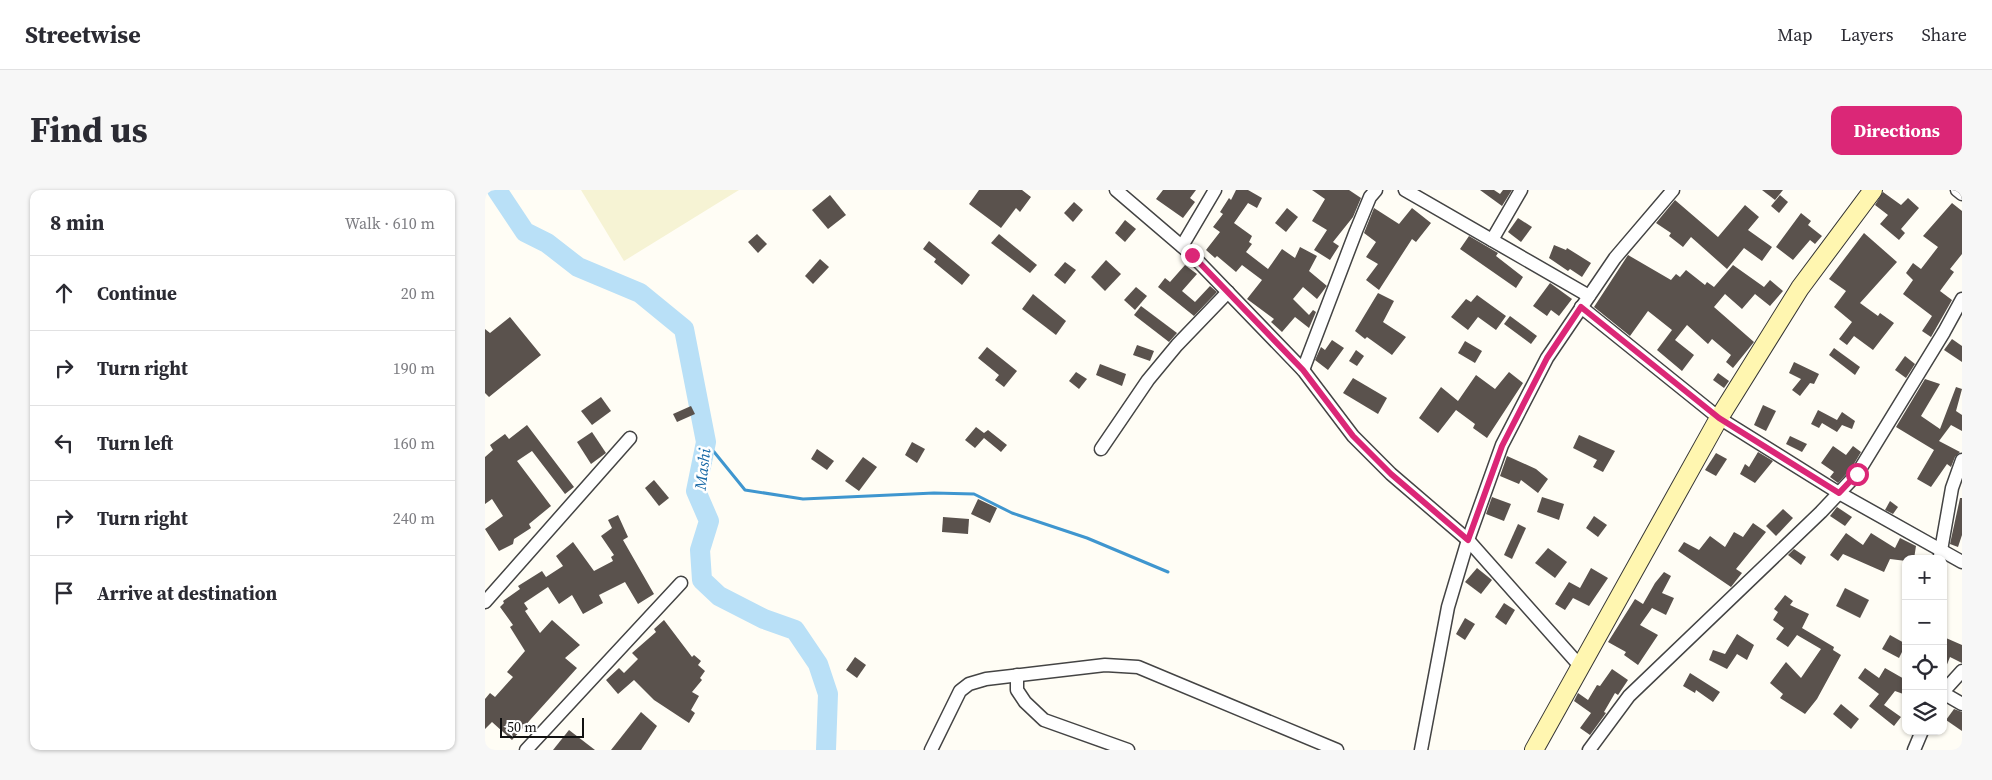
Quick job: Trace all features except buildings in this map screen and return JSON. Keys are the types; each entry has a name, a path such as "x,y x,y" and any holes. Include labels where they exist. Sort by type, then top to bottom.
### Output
{"street":[{"path":"1116,190 1182,246 1228,292 1303,370 1353,436 1391,474 1468,540 1580,666"},
{"path":"1182,246 1215,190"},
{"path":"1303,370 1356,231 1370,197 1376,190"},
{"path":"1405,190 1492,240 1585,302 1719,418 1940,554 1962,562"},
{"path":"1492,240 1521,190"},
{"path":"1421,750 1448,607 1468,540 1502,446 1547,358 1615,258 1673,190"},
{"path":"1533,750 1719,418 1801,288 1873,190"},
{"path":"1957,190 1962,194"},
{"path":"1101,449 1148,380 1177,345 1228,292"},
{"path":"1589,750 1629,696 1857,474 1962,299"},
{"path":"485,602 630,438"},
{"path":"1940,554 1952,488 1962,460"},
{"path":"526,750 681,583"},
{"path":"931,750 960,691 969,684 1017,675 1105,665 1138,667 1337,750"},
{"path":"1946,690 1962,671"},
{"path":"1017,675 1017,690 1033,711 1044,720 1128,750"},
{"path":"1947,695 1962,704"},
{"path":"1914,750 1920,735"}],"shaded area":[{"path":"581,190 739,190 624,261"}],"waterway":[{"name":"Mashi","path":"497,190 525,232 547,243 578,267 640,293 684,329 706,442 696,491 709,521 700,550 702,580 719,596 764,619 795,630 818,664 828,694 826,750"},
{"path":"706,442 745,490 803,499 934,493 974,494 1012,513 1087,538 1168,572"}],"route":[{"path":"1192,255 1303,370 1353,436 1391,474 1468,540 1502,446 1547,358 1581,307 1719,418 1839,493 1857,474"}]}
